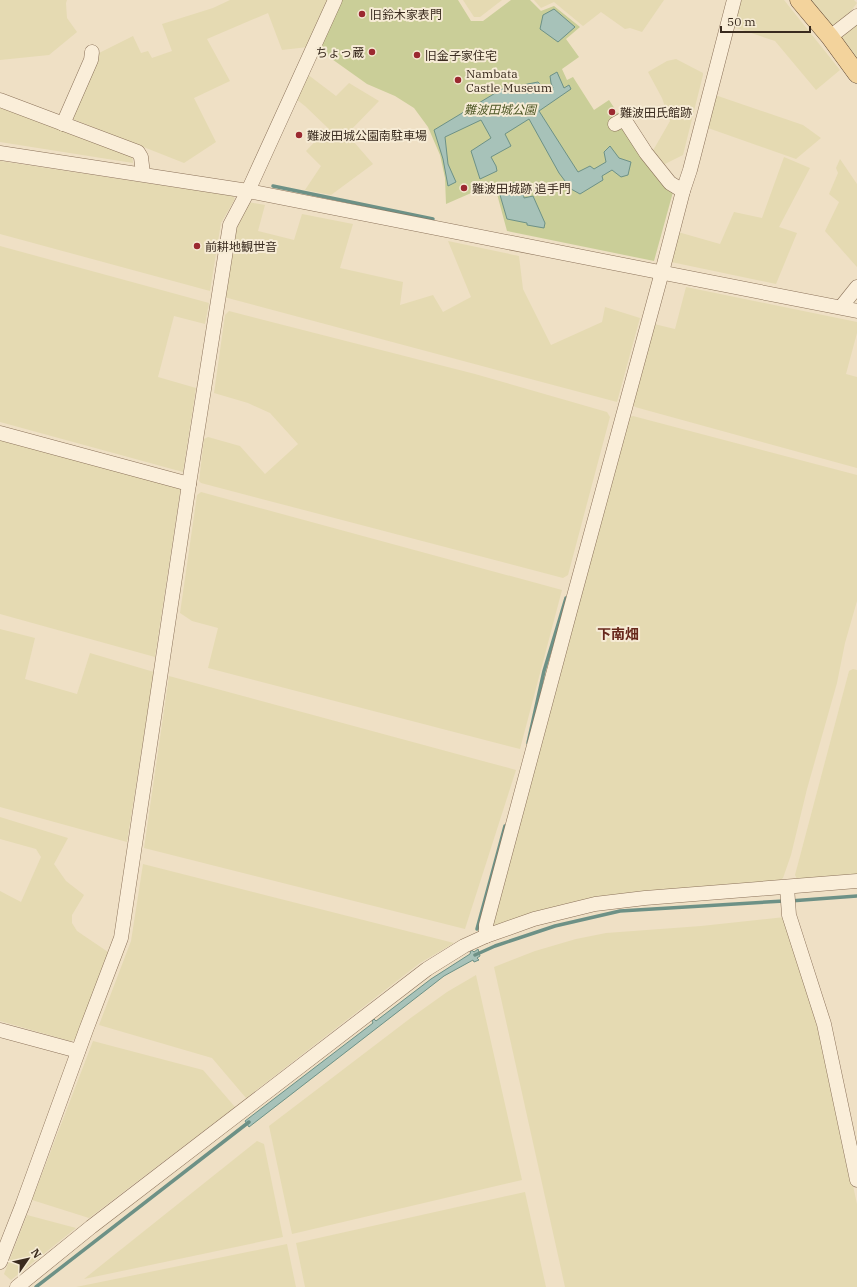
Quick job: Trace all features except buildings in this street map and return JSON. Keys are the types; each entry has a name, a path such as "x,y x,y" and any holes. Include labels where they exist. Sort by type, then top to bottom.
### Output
{"main road":[{"path":"799,0 830,37 857,74"}],"street":[{"path":"0,1262 121,938 189,484 230,225 248,191 335,0"},
{"path":"486,936 486,925 683,191 690,170 734,0"},
{"path":"830,37 857,16"},
{"path":"63,124 91,60 92,52"},
{"path":"0,100 138,152 141,157 143,174"},
{"path":"616,124 624,119 646,153 670,183 683,191"},
{"path":"0,153 248,191 857,311"},
{"path":"841,307 857,287"},
{"path":"0,433 189,484"},
{"path":"18,1287 91,1227 428,969 464,946 486,936 534,919 595,904 624,899 787,889 857,881"},
{"path":"787,889 788,910 824,1024 857,1180"},
{"path":"0,1030 78,1051"}],"shaded area":[{"path":"0,0 67,0 67,18 77,32 49,55 0,60"},
{"path":"230,0 329,0 308,47 282,50 268,13 207,39 230,81 194,98 216,142 184,163 70,118 99,53 133,36 141,53 148,51 152,58 172,51 162,24 213,8"},
{"path":"463,0 502,0 480,17 474,17"},
{"path":"534,0 664,0 642,32 630,28 625,29 601,12 583,26 554,2 541,8"},
{"path":"741,0 784,0 840,70 816,90 775,41 733,27"},
{"path":"811,0 854,0 857,3 851,11 833,28"},
{"path":"857,24 857,59 841,37"},
{"path":"676,59 703,73 703,75 683,155 661,166 651,154 670,121 662,98 648,72 667,61"},
{"path":"307,74 336,96 349,83 379,101 347,134 373,164 331,195 305,190 321,166 306,151 328,128 296,99"},
{"path":"715,95 803,125 821,138 796,159 708,128"},
{"path":"0,104 132,153 133,163 0,142"},
{"path":"784,157 810,168 779,227 797,233 776,284 671,262 678,232 720,244 734,212 762,218"},
{"path":"840,159 857,184 857,267 825,231 839,202 829,194 838,173 836,168"},
{"path":"0,161 233,196 235,199 221,223 210,291 0,234"},
{"path":"248,202 265,205 258,231 294,240 302,214 353,224 340,268 403,282 400,305 433,295 443,312 471,297 448,241 519,256 523,289 551,345 602,322 605,307 640,318 617,402 224,297 232,233"},
{"path":"0,246 209,303 205,324 174,316 158,377 196,388 183,472 0,422"},
{"path":"686,287 857,322 857,333 846,374 857,377 857,468 635,407 632,403 654,324 675,329"},
{"path":"229,311 475,374 607,412 610,417 568,575 563,578 201,483 199,481 204,439 208,437 240,446 265,474 298,444 270,413 248,403 214,393 225,315"},
{"path":"633,416 857,475 857,601 845,643 837,683 807,789 791,855 783,878 779,881 496,927 493,923 628,418"},
{"path":"0,437 181,486 155,657 0,614"},
{"path":"201,492 562,590 520,749 208,668 218,628 192,621 180,613 197,495"},
{"path":"0,629 35,638 25,679 77,694 90,653 154,672 127,842 0,807"},
{"path":"853,669 857,670 857,874 797,879 795,875 849,671"},
{"path":"169,676 516,770 465,929 144,848"},
{"path":"0,817 68,838 54,864 66,881 84,895 72,915 72,923 77,931 108,952 77,1039 70,1041 0,1021 0,891 21,902 41,857 36,849 0,839"},
{"path":"143,864 454,943 420,963 246,1098 212,1058 99,1025 131,941"},
{"path":"785,917 818,1025 857,1204 857,1287 565,1287 494,967 535,951 576,939 606,933 701,926"},
{"path":"476,975 522,1180 292,1234 269,1126 412,1017 447,992"},
{"path":"93,1041 203,1070 235,1107 89,1218 32,1200"},
{"path":"257,1141 264,1144 283,1237 84,1279"},
{"path":"525,1192 546,1287 305,1287 296,1243"},
{"path":"27,1215 76,1228 11,1280 4,1274"},
{"path":"287,1244 296,1287 76,1287"}],"green space":[{"name":"難波田城公園","path":"342,0 458,0 471,21 483,21 511,0 530,0 541,11 554,6 580,27 566,39 579,57 562,69 567,80 573,77 594,110 609,100 619,115 608,122 613,131 619,127 625,128 673,192 654,261 507,231 494,183 446,204 445,178 440,155 428,127 414,108 395,96 367,84 322,52 321,46"}],"water":[{"path":"554,9 575,27 558,42 540,29 543,15"},
{"path":"557,72 564,88 569,85 571,89 539,111 578,172 590,166 594,169 606,162 604,152 610,146 619,158 631,162 628,175 621,177 612,170 602,176 603,180 580,194 571,189 559,173 529,119 505,134 511,146 491,157 497,171 480,179 471,151 491,138 481,120 445,137 448,164 456,182 448,186 443,159 434,130 502,89 538,82 545,89 548,90 553,88 550,76"},
{"path":"518,182 523,189 524,198 533,196 545,223 544,228 507,219 500,195 502,194 501,188"},
{"path":"478,949 480,956 477,958 479,960 474,962 473,960 444,976 249,1127 245,1121 373,1023 372,1021 374,1019 376,1021 431,979 470,954 471,950 474,952"}],"waterway":[{"path":"273,186 433,219"},
{"path":"528,743 544,671 566,598"},
{"path":"477,929 505,826"},
{"path":"790,901 857,896"},
{"path":"475,955 495,946 555,926 620,911 784,901"},
{"path":"36,1287 249,1122"}],"place":[{"name":"旧鈴木家表門","path":"362,14"},
{"name":"ちょっ蔵","path":"372,52"},
{"name":"旧金子家住宅","path":"417,55"},
{"name":"Nambata Castle Museum","path":"458,80"},
{"name":"難波田氏館跡","path":"612,112"},
{"name":"難波田城公園南駐車場","path":"299,135"},
{"name":"難波田城跡 追手門","path":"464,188"},
{"name":"前耕地観世音","path":"197,246"}],"district":[{"name":"下南畑","path":"618,634"}]}
